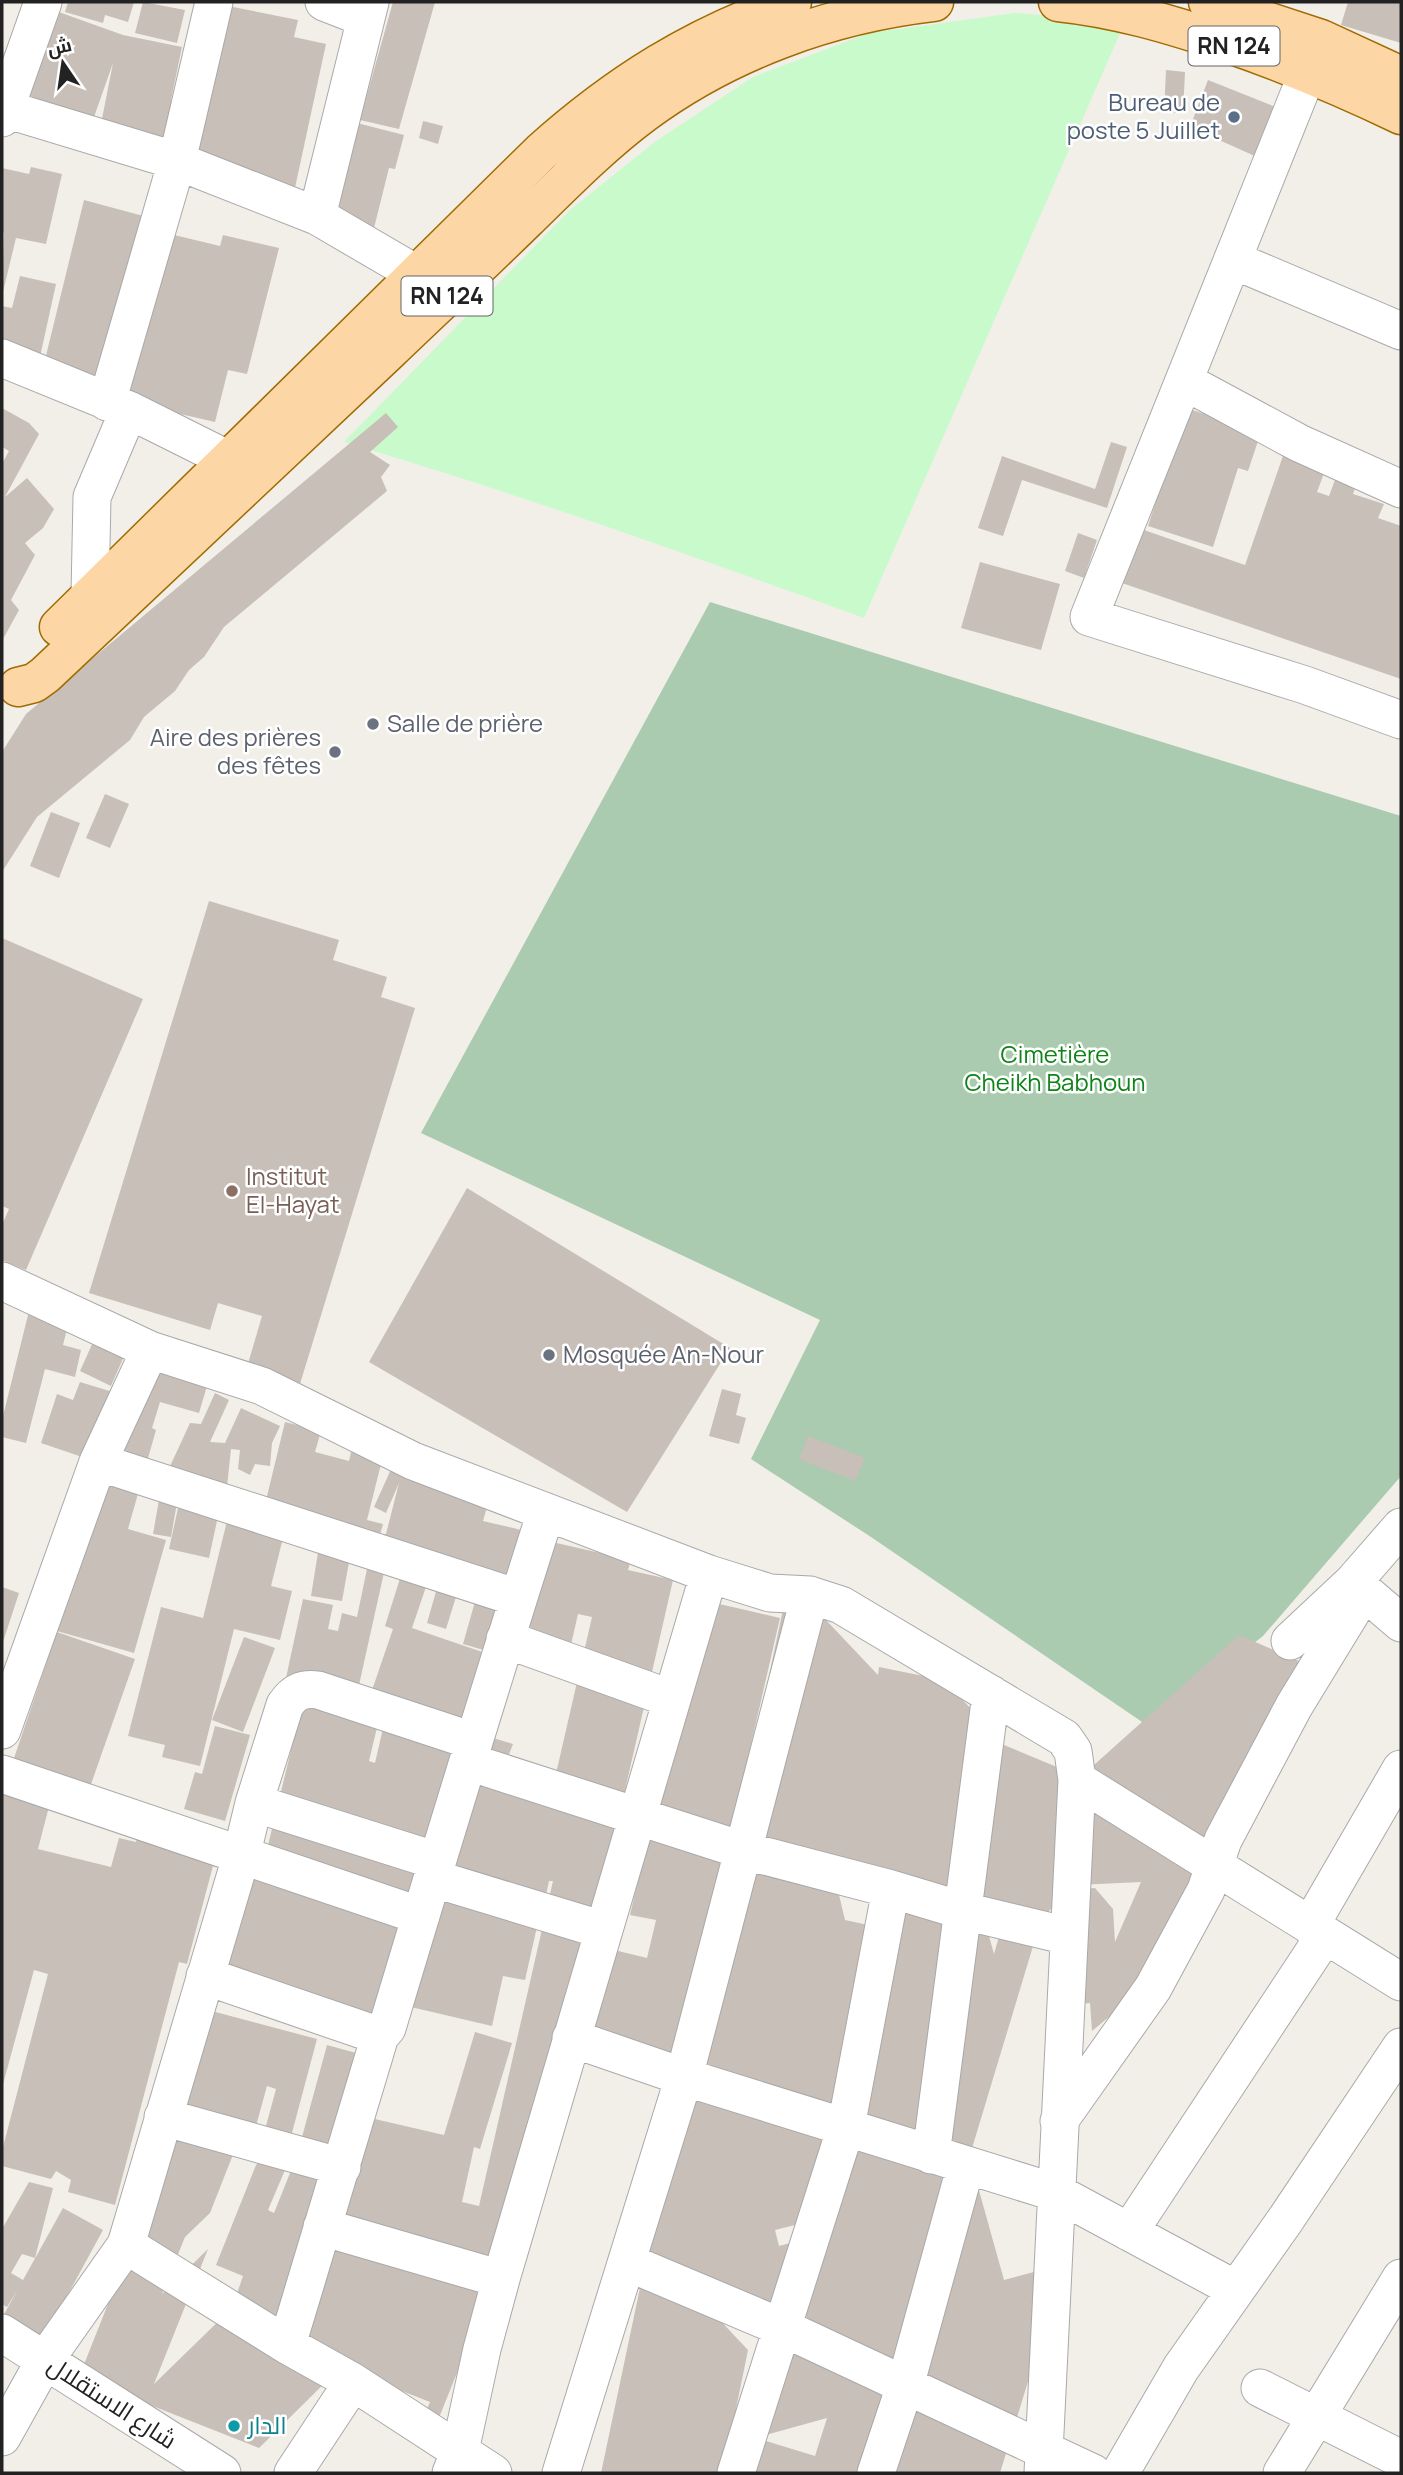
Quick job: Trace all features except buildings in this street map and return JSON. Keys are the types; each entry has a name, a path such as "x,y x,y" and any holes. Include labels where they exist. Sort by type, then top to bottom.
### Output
{"main road":[{"name":"RN 124","path":"10,697 27,660 90,595 541,152 580,117 623,85 668,57 715,33 792,2"},
{"name":"RN 124","path":"10,697 45,675 598,151 645,113 685,86 824,13 934,2"},
{"name":"RN 124","path":"1058,2 1122,11 1401,76"},
{"name":"RN 124","path":"1208,2 1314,56 1401,115"}],"street":[{"path":"43,2 3,112 177,161 317,216 418,275 457,287"},
{"path":"90,595 92,497 118,406 214,2"},
{"path":"317,216 368,10 324,2"},
{"path":"1314,56 1089,617 1305,685 1401,720"},
{"path":"1233,260 1401,331"},
{"path":"2,358 118,406 229,460"},
{"path":"1184,381 1299,443 1401,489"},
{"path":"2,1281 150,1350 262,1386 413,1461 709,1574 770,1593 810,1595 841,1605 1064,1738 1073,1751 1077,1780 1044,2462"},
{"path":"2,1730 98,1462 150,1350"},
{"path":"98,1462 519,1598"},
{"path":"287,2345 380,2036 387,2028 451,1810 546,1512"},
{"path":"1059,2121 1153,1988 1206,1890 1223,1840 1358,1587 1401,1527"},
{"path":"455,2462 501,2279 709,1574"},
{"path":"1358,1587 1401,1623"},
{"path":"1290,1641 1358,1587"},
{"path":"561,2473 684,2077 810,1595"},
{"path":"505,1639 672,1699"},
{"path":"2,2437 45,2360 126,2245 241,1857 254,1803 285,1705 293,1694 305,1689 318,1690 638,1816 742,1850 964,1911 1068,1936"},
{"path":"931,2155 991,1694"},
{"path":"1129,2232 1317,1930 1401,1769"},
{"path":"2,1774 421,1916"},
{"path":"1077,1780 1401,1982"},
{"path":"254,1803 603,1930"},
{"path":"736,2473 846,2127 891,1889"},
{"path":"205,1976 380,2036"},
{"path":"571,2038 684,2077 1057,2193 1235,2289"},
{"path":"1120,2473 1181,2368 1286,2219 1401,2047"},
{"path":"163,2117 342,2167"},
{"path":"876,2473 905,2386 966,2165"},
{"path":"322,2227 501,2279"},
{"path":"126,2245 287,2345 353,2382 455,2462 493,2473"},
{"path":"626,2262 781,2328 905,2386 1044,2462 1093,2473"},
{"path":"1282,2473 1401,2278"},
{"name":"شارع الاستقلال","path":"2,2333 222,2473"},
{"path":"293,2473 353,2382"},
{"path":"1260,2388 1401,2459"}],"green space":[{"path":"1015,13 1125,22 864,618 541,504 344,442 570,210 656,141 753,77 869,33"},
{"name":"Cimetière Cheikh Babhoun","path":"710,602 1401,816 1401,1476 1263,1636 1148,1726 871,1537 751,1459 820,1320 421,1133"}],"place":[{"name":"Bureau de poste 5 Juillet","path":"1234,117"},
{"name":"Salle de prière","path":"373,724"},
{"name":"Aire des prières des fêtes","path":"335,752"},
{"name":"Institut El-Hayat","path":"232,1191"},
{"name":"Mosquée An-Nour","path":"549,1355"},
{"name":"الدار","path":"234,2426"}]}
